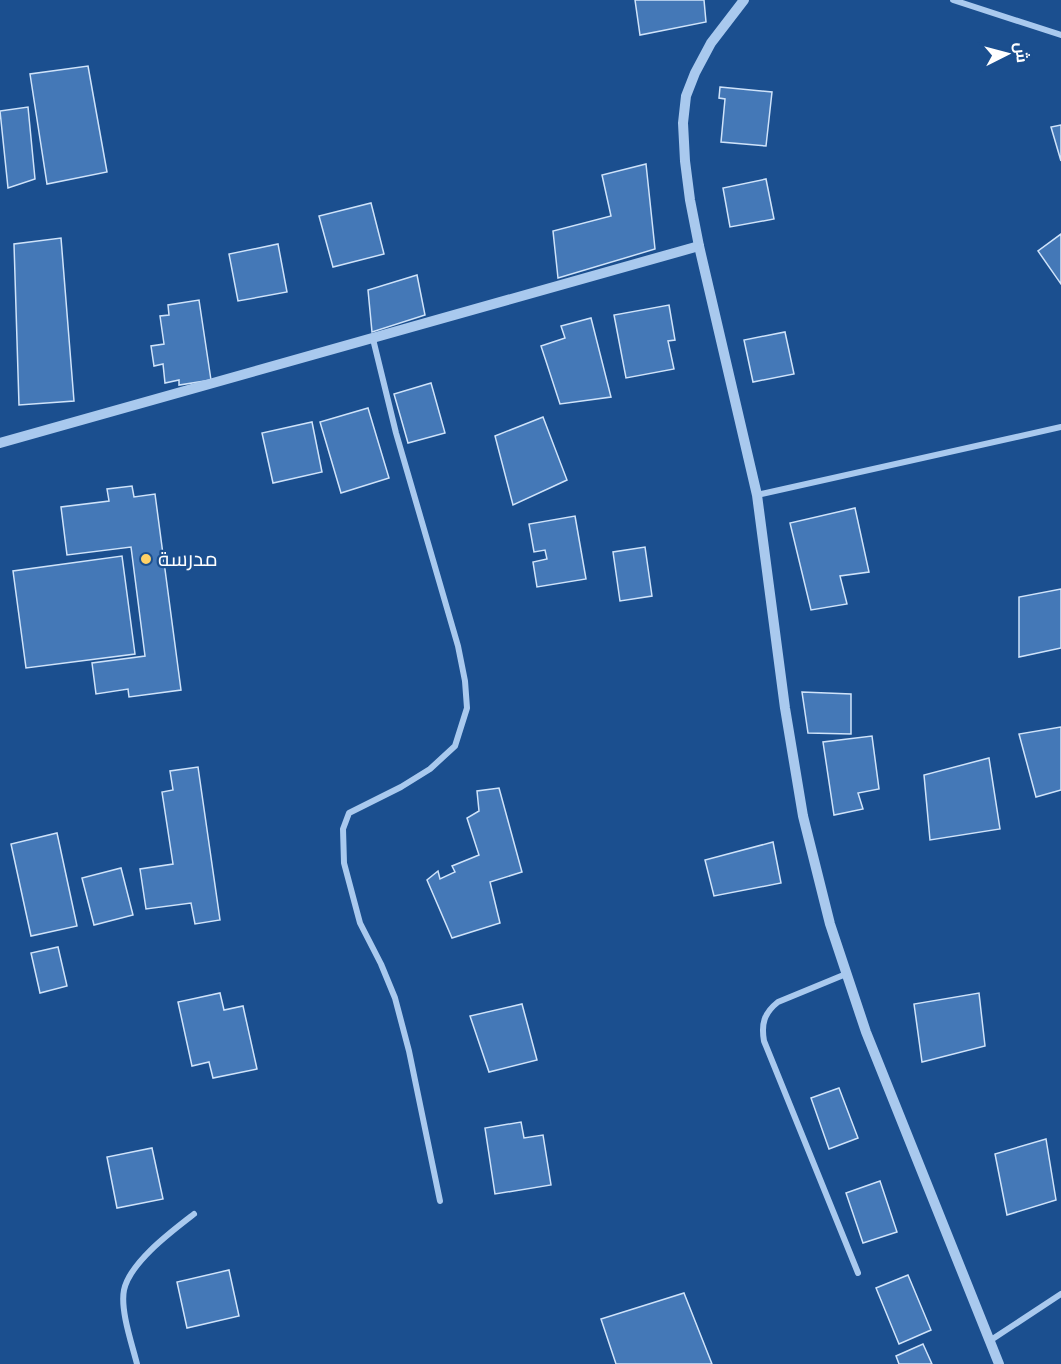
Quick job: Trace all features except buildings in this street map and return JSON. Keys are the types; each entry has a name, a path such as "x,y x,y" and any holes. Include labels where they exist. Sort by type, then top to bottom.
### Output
{"street":[{"path":"744,0 711,43 686,96 683,123 685,161 699,246 757,495 784,708 803,816 830,924 866,1032 999,1364"},
{"path":"953,0 1061,35"},
{"path":"0,444 699,246"},
{"path":"373,339 396,433 458,646 465,681 467,708 455,746 430,769 401,787 349,813 343,829 344,863 360,923 395,998 410,1051 440,1201"},
{"path":"757,495 1061,426"},
{"path":"846,974 778,1002 770,1008 763,1020 762,1030 764,1041 858,1273"},
{"path":"137,1364 125,1318 124,1290 137,1266 162,1239 194,1214"},
{"path":"991,1340 1061,1294"}],"place":[{"name":"مدرسة","path":"146,559"}]}
